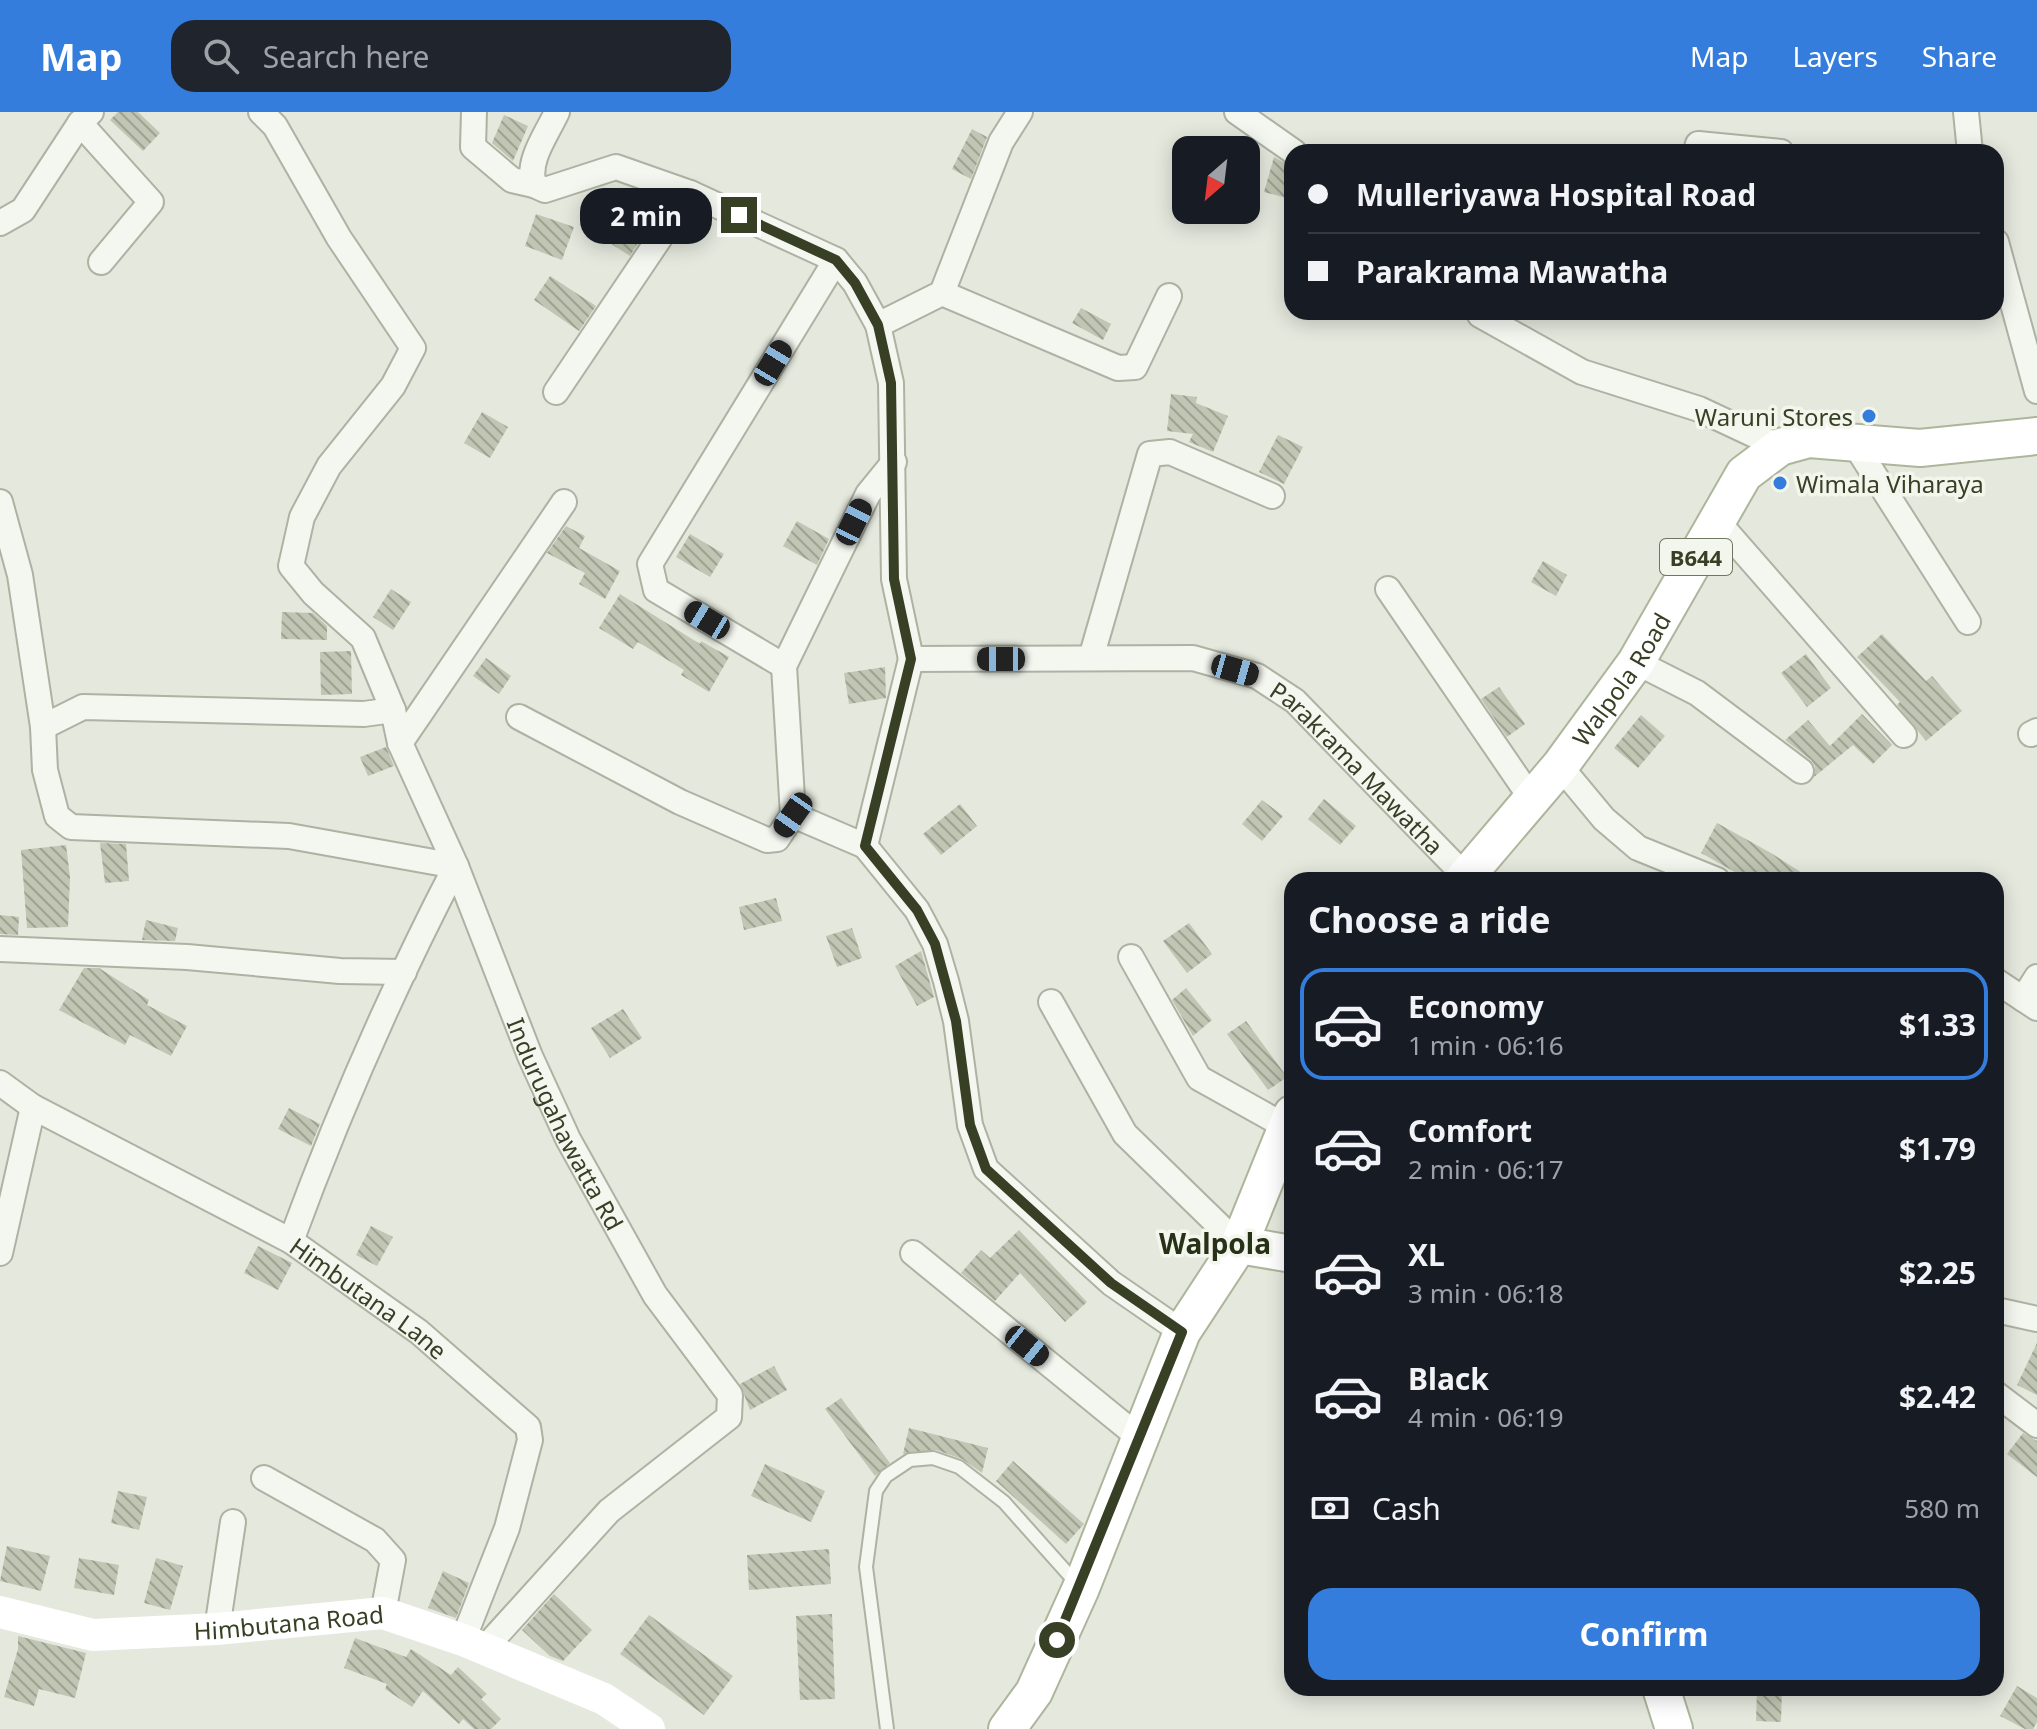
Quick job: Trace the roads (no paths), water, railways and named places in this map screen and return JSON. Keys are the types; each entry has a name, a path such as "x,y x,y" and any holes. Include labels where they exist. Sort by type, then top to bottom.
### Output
{"main road":[{"name":"Walpola Road","path":"1472,872 1560,766 1636,662 1744,474 1780,447 1809,439 1920,448 2037,436"},
{"path":"1007,1729 1034,1692 1081,1588 1182,1332 1239,1245 1284,1138"},
{"path":"1239,1245 1284,1253"},
{"path":"1664,1696 1674,1729"}],"street":[{"name":"Indurugahawatta Rd","path":"261,112 275,126 339,238 413,348 393,386 329,466 302,517 291,566 313,593 363,638 393,710 400,743 456,866 530,1056 568,1139 655,1295 730,1395 729,1417 609,1511 474,1645"},
{"path":"474,112 473,147 486,162 512,180 545,190 616,167 690,193 836,260 855,283 878,325 891,383 894,579 911,659 865,846"},
{"path":"534,185 530,173 533,162 557,112"},
{"path":"878,325 942,293 1001,142 1020,112"},
{"path":"1237,112 1284,145"},
{"path":"1966,112 1969,144"},
{"path":"0,223 23,210 86,117 151,202 101,262"},
{"path":"556,392 690,193"},
{"path":"784,666 656,590 650,564 836,260"},
{"path":"2004,273 2037,391"},
{"path":"942,293 1118,368 1135,367 1169,296"},
{"path":"1489,320 1582,372 1699,409 1780,447"},
{"path":"1854,443 1968,622"},
{"path":"1091,658 1150,454 1170,452 1272,496"},
{"path":"519,717 680,802 767,840 777,839 793,815 784,666 868,494 894,462"},
{"path":"0,502 20,575 43,727 45,770 57,816 71,827 289,836 456,866 330,1133 291,1241"},
{"path":"400,743 564,502"},
{"path":"1717,521 1904,735"},
{"path":"1388,589 1531,798"},
{"name":"Parakrama Mawatha","path":"911,659 1193,658 1257,676 1295,701 1459,872"},
{"path":"1636,662 1697,693 1801,771"},
{"path":"43,727 83,707 364,714 393,710"},
{"path":"1560,766 1604,819 1638,848 1697,872"},
{"path":"793,815 865,846 917,910 935,944 956,1021 970,1125 986,1169 1111,1283 1182,1332"},
{"path":"0,949 187,957 340,971 404,972"},
{"path":"1131,957 1199,1078 1284,1121"},
{"path":"2004,986 2030,1003 2037,977"},
{"path":"1051,1002 1125,1134 1239,1245"},
{"name":"Himbutana Lane","path":"0,1083 33,1107 291,1241 419,1332 528,1427 530,1440 474,1645"},
{"path":"0,1253 33,1107"},
{"path":"913,1253 1141,1439"},
{"path":"2004,1312 2037,1319"},
{"path":"2004,1400 2037,1425"},
{"path":"264,1478 375,1540 393,1560 383,1613"},
{"path":"217,1629 233,1522"},
{"name":"Himbutana Road","path":"0,1612 93,1635 217,1629 383,1613 474,1645 604,1699 649,1729"}],"lane":[{"path":"887,1729 866,1567 876,1491 886,1476 910,1460 933,1458 959,1467 1004,1502 1081,1588"}],"place":[{"name":"Waruni Stores","path":"1869,416"},
{"name":"Wimala Viharaya","path":"1780,483"}],"district":[{"name":"Walpola","path":"1215,1243"}]}
